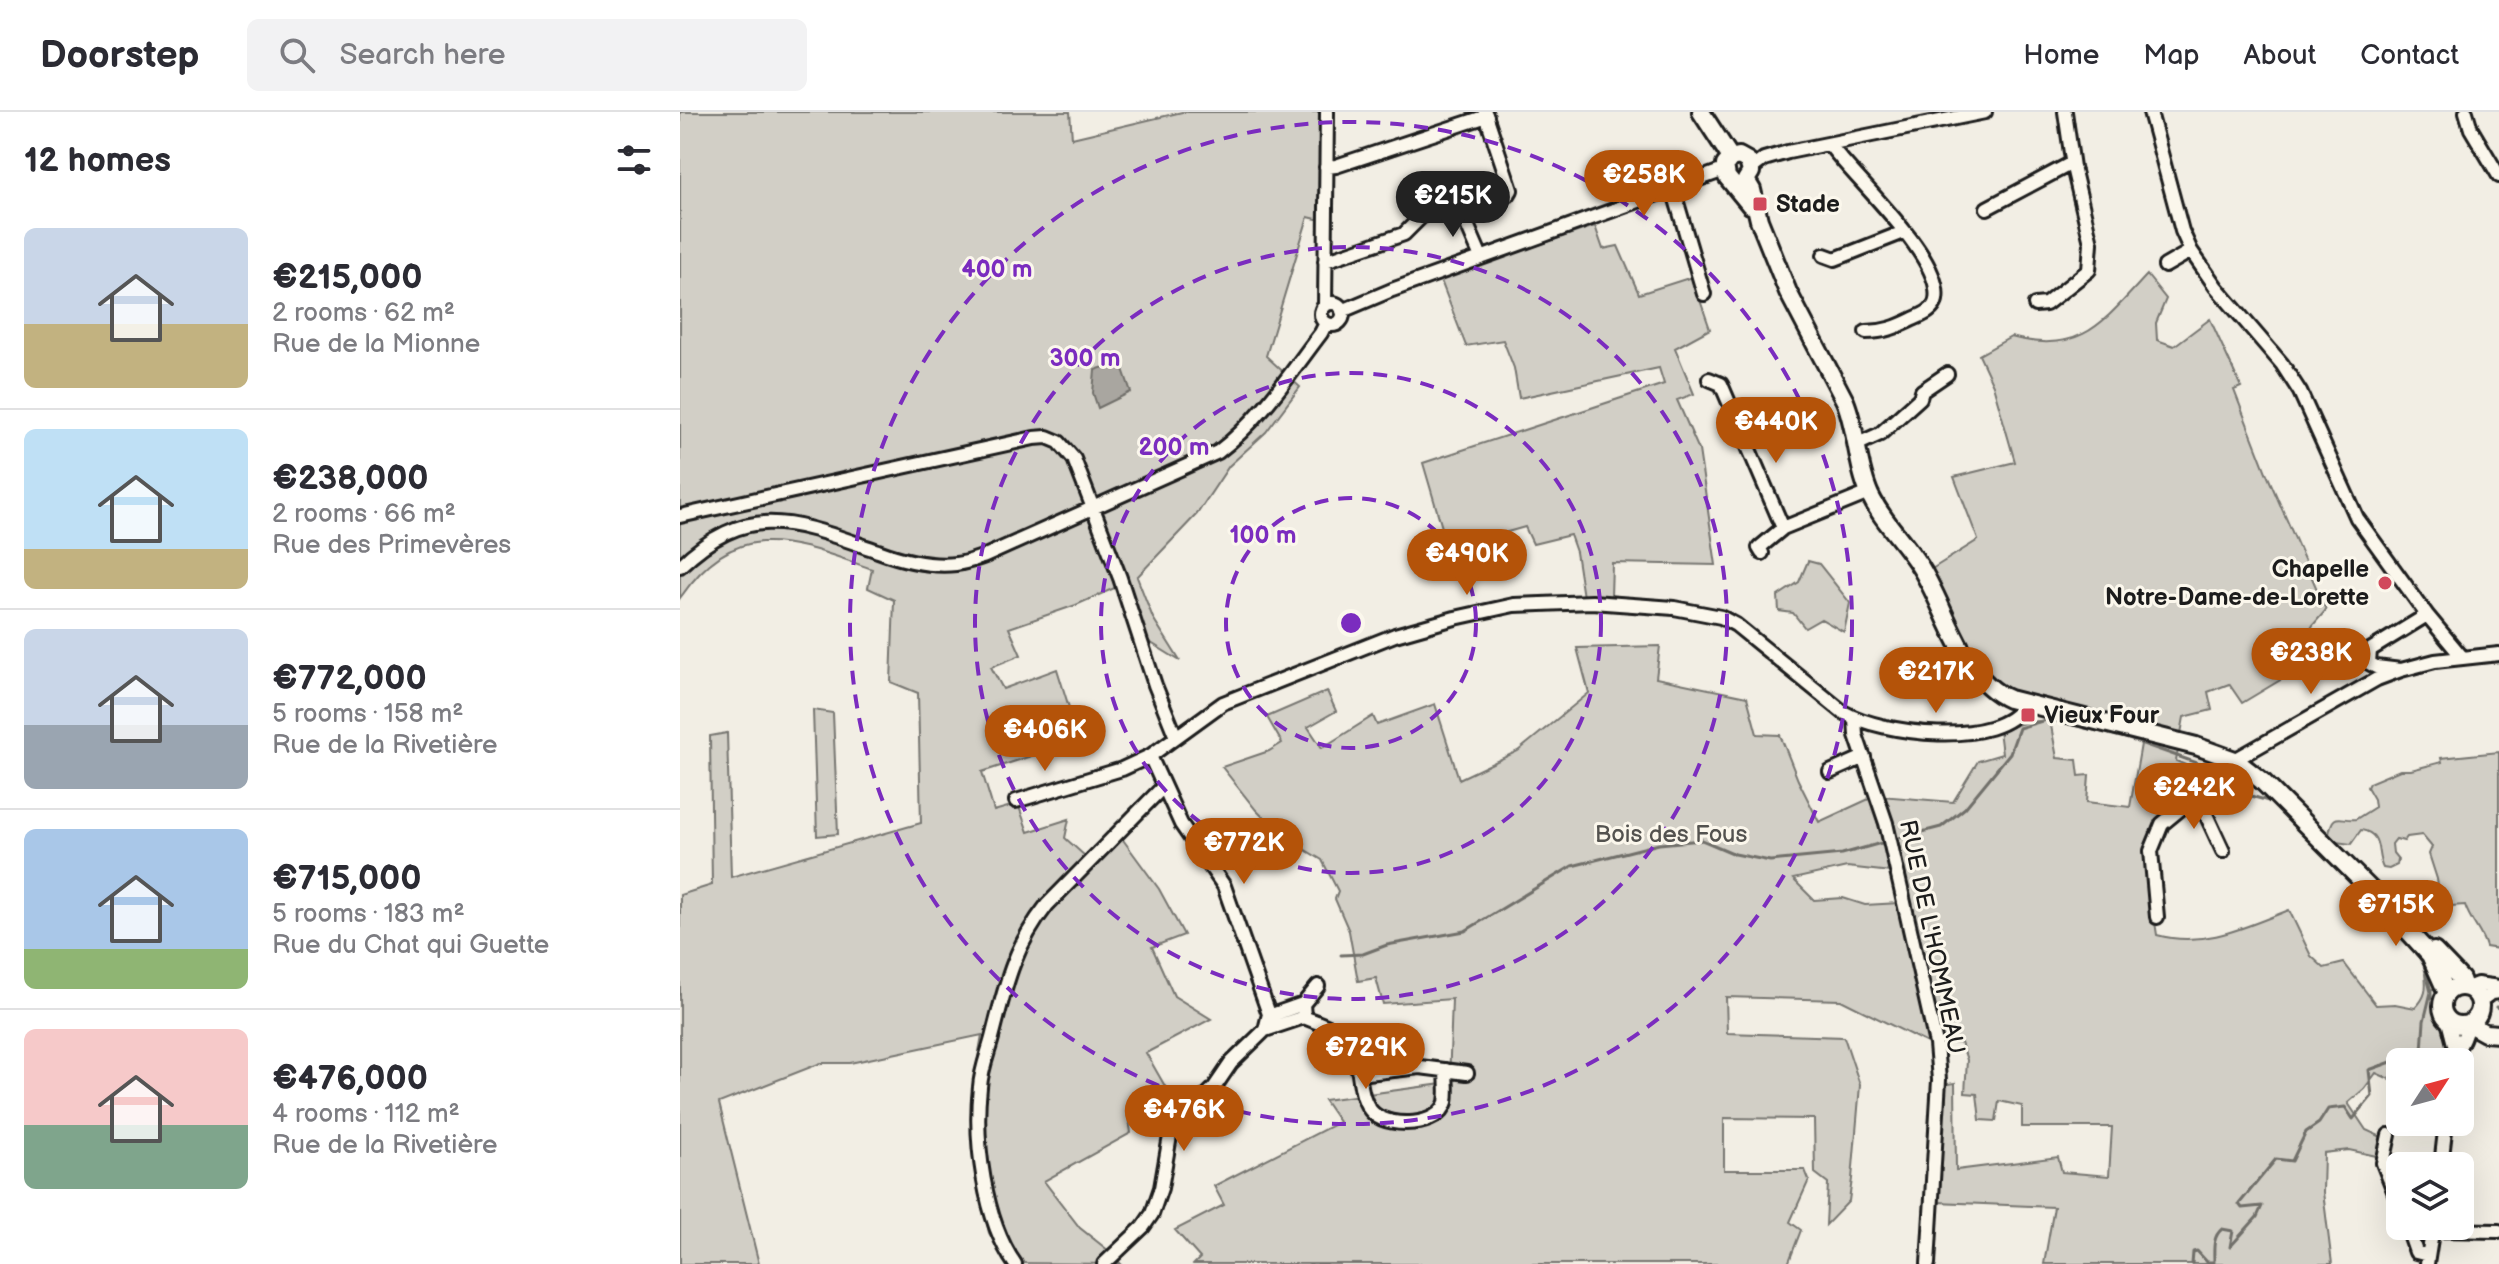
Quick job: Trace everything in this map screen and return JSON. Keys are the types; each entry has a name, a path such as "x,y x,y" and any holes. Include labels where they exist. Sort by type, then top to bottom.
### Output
{"main road":[{"path":"1701,112 1741,168 1752,190 1759,220 1788,292 1845,401 1869,493 1920,566 1980,678 1998,695 2024,704 2196,746 2235,760 2262,781 2370,889 2430,955 2447,993"},
{"path":"2370,889 2461,979 2465,988"},
{"path":"2451,989 2473,991 2494,1032 2466,1029 2448,1021 2442,1004 2447,993 2451,989"},
{"path":"2466,1029 2480,1006"}],"street":[{"path":"1326,323 1321,315 1325,306 1327,112"},
{"path":"2035,305 2046,304 2089,270 2091,243 2072,163 2065,112"},
{"path":"2150,112 2182,231 2191,251 2216,287 2282,364 2300,392 2357,518 2427,615 2462,657"},
{"path":"2466,112 2471,129 2499,176"},
{"path":"1342,311 1481,257 1673,189 1830,145 1978,113"},
{"path":"1325,261 1404,234 1424,214 1451,205 1471,207 1508,195 1511,190 1486,114 1326,167"},
{"path":"1830,145 1922,251 1933,277 1936,300 1930,311 1894,329 1866,332"},
{"path":"1987,208 2072,163"},
{"path":"1673,189 1704,294"},
{"path":"1459,206 1481,257"},
{"path":"1824,255 1835,259 1904,232"},
{"path":"2165,266 2191,251"},
{"path":"1325,306 1334,304 1342,311"},
{"path":"1326,323 1338,323 1342,311"},
{"path":"680,566 700,547 729,530 754,523 784,522 805,526 903,560 933,565 958,564 985,556 1206,458 1236,438 1258,415 1326,323"},
{"path":"1858,444 1880,434 1920,398 1922,391 1947,374"},
{"path":"1709,379 1721,384 1783,528"},
{"path":"680,516 1047,437 1066,448 1074,459 1176,737"},
{"path":"1762,553 1759,548 1783,528 1869,493"},
{"path":"1016,801 1122,769 1150,756 1223,703 1395,635 1470,614 1538,602 1674,608 1721,617 1736,625 1855,719 1893,729 1937,733 1968,731 1999,725 2013,717 2024,704"},
{"path":"2401,670 2376,667 2369,663 2370,650 2427,615"},
{"path":"2157,917 2151,851 2159,828 2235,760 2377,679 2401,670 2462,657 2498,654 2499,670"},
{"name":"RUE DE L'HOMMEAU","path":"1855,719 1856,735 1886,823 1936,1044 1939,1080 1928,1264"},
{"path":"1150,756 1181,824 1224,886 1269,1016 1265,1030"},
{"path":"1830,772 1864,757"},
{"path":"1015,1264 994,1225 978,1117 980,1084 1009,974 1019,947 1047,905 1163,787"},
{"path":"2197,795 2223,851"},
{"path":"2465,988 2477,984 2499,989"},
{"path":"1104,1264 1143,1227 1152,1214 1161,1188 1170,1136 1180,1122 1214,1088 1231,1063 1265,1030 1304,1011 1318,986"},
{"path":"2480,1006 2499,989"},
{"path":"1269,1016 1304,1011 1340,1032 1349,1040 1363,1097 1376,1115 1386,1120 1414,1122 1434,1116 1446,1102 1446,1070"},
{"path":"2448,1021 2453,1048"},
{"path":"2459,1048 2466,1029"},
{"path":"1359,1074 1420,1067 1467,1073"},
{"path":"2386,1171 2383,1163 2389,1136"},
{"path":"2474,1231 2499,1231"},
{"path":"2412,1240 2416,1252 2428,1259"}],"green space":[{"path":"680,112 1070,112 1072,138 1182,112 1321,112 1321,220 1308,217 1266,356 1300,387 1266,432 1229,466 1197,514 1137,577 1153,618 1180,661 1148,641 1128,582 1076,605 1009,628 1021,655 991,667 1003,689 1057,669 1071,714 1062,718 1068,744 982,772 994,811 1018,804 1028,832 1069,819 1065,838 1096,866 1121,837 1159,889 1184,935 1152,947 1174,996 1211,1019 1146,1053 1170,1095 1129,1119 1131,1133 1044,1181 1080,1228 1121,1264 1006,1263 989,1233 979,1190 971,1118 982,1035 850,1063 821,1063 719,1103 759,1264 680,1264 680,895 712,885 710,736 727,733 731,877 921,823 918,693 891,682 894,600 868,588 872,569 791,544 767,542 745,545 723,555 701,572 680,598"},
{"path":"1595,226 1603,249 1618,246 1639,294 1692,277 1710,329 1675,348 1694,394 1677,400 1699,450 1716,565 1612,563 1611,597 1583,597 1570,535 1533,544 1525,527 1497,535 1499,540 1450,555 1423,463 1664,384 1659,368 1519,398 1514,368 1503,340 1466,346 1440,278"},
{"name":"Bois des Fous","path":"2147,275 2166,299 2156,323 2157,340 2174,346 2210,319 2241,387 2234,390 2266,472 2326,610 2313,625 2282,679 2242,703 2229,684 2208,692 2212,710 2184,717 2176,761 2188,766 2200,787 2153,826 2145,859 2157,935 2191,939 2224,934 2289,910 2311,956 2324,968 2344,963 2376,1005 2395,1004 2415,1008 2424,996 2425,974 2430,970 2435,988 2431,990 2432,998 2438,1001 2448,1042 2448,1048 2386,1048 2386,1078 2376,1073 2348,1103 2366,1130 2386,1139 2381,1157 2349,1150 2324,1153 2323,1192 2332,1264 2044,1264 2054,1207 1937,1202 1941,1085 1955,1083 1956,1170 2058,1157 2062,1172 2109,1176 2112,1127 2022,1127 2022,1106 1999,1101 1996,1121 1980,1120 1977,1094 1965,1093 1967,1060 1961,1043 1929,1044 1841,1000 1726,997 1727,1033 1844,1037 1860,1085 1849,1201 1826,1225 1828,1183 1815,1173 1814,1119 1724,1118 1724,1170 1805,1170 1809,1180 1790,1222 1801,1230 1788,1264 1194,1264 1200,1258 1175,1230 1224,1205 1214,1186 1339,1122 1324,1100 1449,1083 1452,999 1383,1004 1376,978 1358,981 1349,931 1335,899 1338,891 1322,860 1282,836 1256,810 1222,767 1269,751 1282,743 1267,717 1327,691 1336,711 1308,727 1322,748 1373,716 1377,725 1435,704 1459,779 1518,751 1589,693 1577,648 1660,646 1656,678 1747,697 1757,734 1780,735 1819,822 1871,798 1891,872 1847,867 1793,879 1814,900 1843,898 1865,905 1899,903 1881,796 1953,802 1978,761 2002,754 1999,730 2027,722 2050,720 2057,758 2077,760 2079,776 2089,775 2087,802 2130,807 2144,727 2025,695 1997,684 1973,660 1927,572 1978,540 1954,477 2015,462 1993,385 1979,355 2011,337 2035,342 2073,338 2089,331"},
{"path":"1808,561 1819,564 1850,603 1844,632 1821,619 1805,628 1793,613 1779,611 1778,596 1799,582"},
{"path":"813,710 833,713 838,834 817,836"},
{"path":"2499,752 2499,949 2486,947 2465,905 2451,906 2439,893 2429,854 2432,847 2422,835 2407,837 2404,841 2396,839 2392,844 2397,865 2389,869 2383,868 2376,840 2368,832 2361,830 2351,844 2336,842 2329,834 2335,819 2356,819 2375,807 2367,787 2369,783 2400,770 2442,762 2441,758"}],"shaded area":[{"path":"1110,365 1123,369 1131,392 1098,408 1093,393 1095,370"}],"waterway":[{"path":"1895,839 1941,827 1965,808 2010,753 2019,728 2049,719 2123,737 2197,763"},
{"path":"2222,777 2251,796 2272,802"},
{"path":"1341,955 1363,954 1387,945 1465,931 1572,866 1659,844 1702,840 1735,854 1770,861 1842,854 1885,842"},
{"path":"2192,1264 2193,1252 2197,1251 2207,1262 2214,1262 2214,1244 2219,1232 2222,1229 2233,1231 2230,1247 2257,1217 2262,1206 2242,1208 2239,1204 2276,1159 2292,1161 2306,1132 2319,1123 2328,1109 2345,1107 2353,1119 2372,1096 2369,1070 2422,1051 2424,1021 2431,992 2424,965 2416,952 2369,907 2360,889"}],"place":[{"name":"Stade","path":"1760,204"},
{"name":"Chapelle Notre-Dame-de-Lorette","path":"2385,583"},
{"name":"Vieux Four","path":"2028,715"}]}
